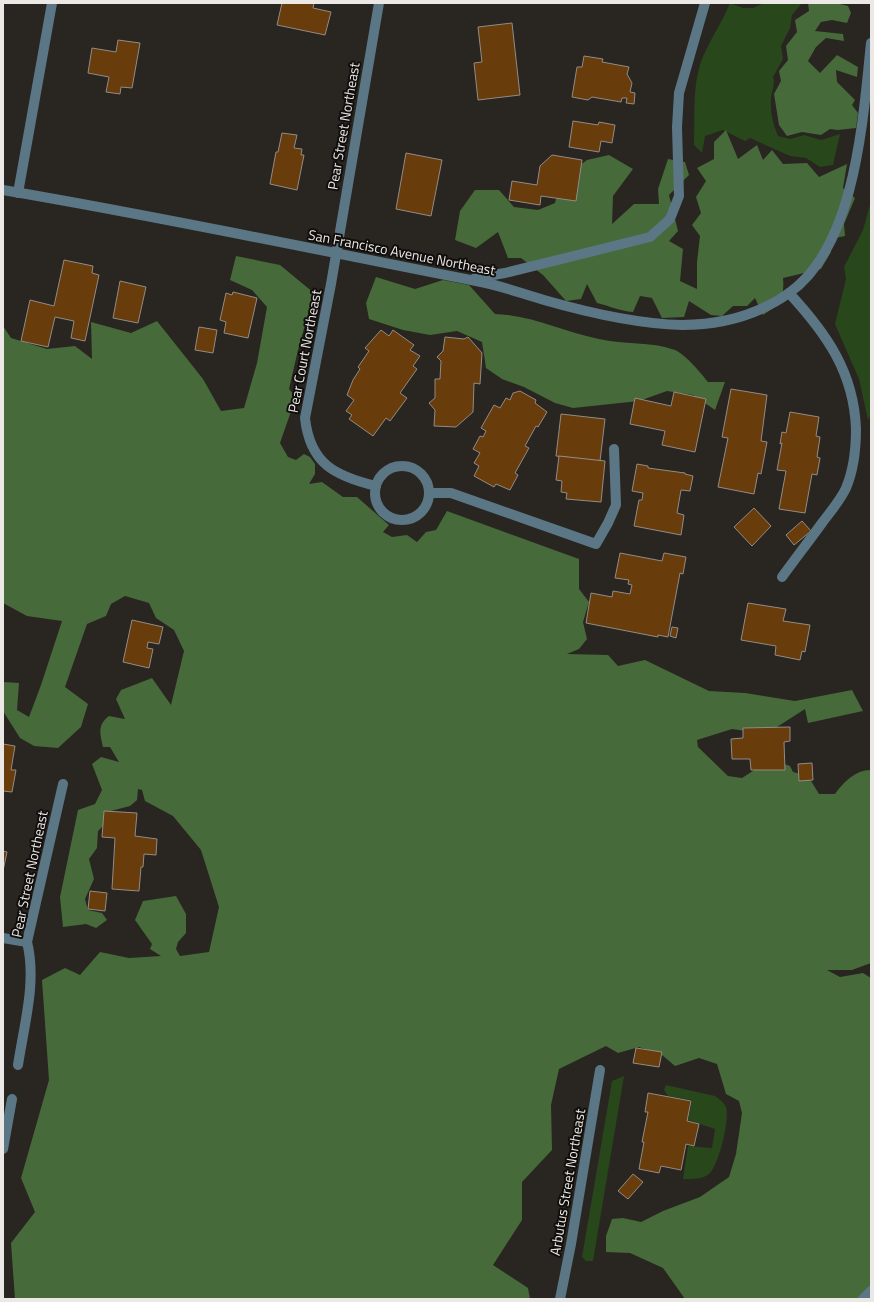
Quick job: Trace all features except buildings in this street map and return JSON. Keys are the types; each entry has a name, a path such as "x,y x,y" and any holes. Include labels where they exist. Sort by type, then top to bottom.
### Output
{"street":[{"path":"18,193 52,3"},
{"name":"Pear Street Northeast","path":"336,253 379,3"},
{"path":"467,279 504,272 650,237 670,219 679,196 677,127 679,93 705,3"},
{"name":"San Francisco Avenue Northeast","path":"3,190 485,282 593,312 682,325 730,320 760,310 789,293 806,278 820,262 834,235 844,207 860,135 871,43"},
{"name":"Pear Court Northeast","path":"336,253 305,418 307,432 312,448 323,463 337,474 354,481 376,486"},
{"path":"782,577 845,489 853,466 856,441 855,413 852,391 844,369 805,310 789,293"},
{"path":"430,493 451,493 596,544 608,524 616,505 614,449"},
{"path":"406,466 418,470 428,484 430,493 424,510 417,516 408,519 390,517 378,504 375,495 376,486 380,478 386,472 393,467 406,466"},
{"name":"Pear Street Northeast","path":"18,1065 31,975 31,957 27,942 63,784"},
{"path":"3,938 27,942"},
{"name":"Arbutus Street Northeast","path":"560,1299 571,1244 600,1070"},
{"path":"3,1149 12,1099"},
{"path":"863,1299 871,1291"}],"green space":[{"path":"730,3 743,8 753,8 764,3 802,3 792,15 790,28 781,46 783,59 773,77 774,82 771,96 772,118 778,136 790,139 804,135 821,140 840,134 833,165 820,167 806,158 790,156 750,138 745,141 723,130 705,136 702,153 694,145 695,90 699,69 705,52"},
{"path":"808,3 836,3 848,6 851,13 847,23 832,20 821,22 815,31 843,34 844,41 826,38 816,47 808,61 820,73 837,55 858,67 857,77 836,70 837,82 855,100 852,105 858,113 856,128 838,130 830,129 821,135 802,132 787,136 779,125 774,94 781,81 779,71 788,60 786,46 797,32 795,20 809,11"},
{"path":"726,130 738,159 757,145 763,160 772,150 783,164 807,163 819,177 847,164 843,188 855,198 844,224 845,236 826,240 831,252 821,269 783,278 783,290 780,300 773,308 763,315 755,298 747,306 733,306 722,316 711,315 689,301 684,317 662,318 652,298 640,296 633,312 623,311 597,303 587,284 581,299 566,301 543,275 521,258 508,258 498,232 476,248 455,240 460,211 475,190 499,190 514,207 538,210 555,203 561,179 587,160 609,155 633,169 613,196 612,224 634,204 659,204 658,189 668,159 685,162 689,175 669,195 678,231 669,241 683,249 680,281 697,289 697,262 700,236 692,225 701,213 696,197 706,181 697,168 714,159 714,142"},
{"path":"871,201 871,414 868,420 859,379 835,324 846,279 844,267 863,230"},
{"path":"236,256 280,265 314,293 289,389 296,397 280,443 288,457 296,460 304,454 310,457 315,464 315,474 309,484 322,482 343,497 357,497 389,525 383,532 392,537 407,535 417,542 426,532 436,530 447,511 579,559 579,589 589,602 583,622 587,639 579,649 567,654 608,655 618,666 645,660 709,691 745,693 795,701 852,690 863,711 808,723 805,709 766,734 732,729 697,740 698,747 728,776 742,778 759,767 775,761 790,766 793,772 808,776 819,794 835,794 846,781 855,774 871,770 871,963 852,970 827,970 840,977 863,973 871,978 871,1299 685,1299 663,1268 630,1253 606,1252 606,1236 612,1219 623,1218 641,1222 663,1211 700,1197 729,1177 736,1154 742,1113 739,1101 726,1094 717,1064 699,1058 675,1066 662,1055 639,1047 618,1053 606,1046 559,1069 551,1105 552,1150 522,1182 522,1220 493,1265 528,1288 530,1299 15,1299 11,1243 35,1212 21,1178 49,1080 42,980 65,968 80,975 100,952 129,958 161,956 150,949 152,944 135,920 143,901 176,896 186,914 186,933 178,942 176,949 180,956 209,952 219,907 201,850 173,816 145,801 142,790 138,789 137,800 130,806 107,812 104,825 98,831 97,848 89,859 94,879 85,899 88,910 102,913 107,920 96,928 86,924 63,927 60,897 78,810 95,804 102,790 92,764 101,757 119,762 110,747 103,747 100,734 101,726 105,719 109,716 125,719 116,699 121,690 152,678 171,705 184,651 174,630 156,618 149,603 125,596 111,604 106,616 87,624 65,687 88,704 81,727 58,748 34,746 20,738 3,711 3,682 19,683 17,710 29,717 62,621 27,616 3,603 3,326 11,338 47,349 75,346 92,359 91,322 131,333 157,321 203,379 221,411 244,408 257,363 267,307 252,290 230,280"},
{"path":"376,277 415,289 443,280 469,285 495,314 522,317 608,341 666,347 683,355 708,382 725,382 715,410 693,395 667,391 639,401 573,408 555,403 524,387 502,379 486,368 482,342 457,331 430,335 403,330 369,319 366,303"},
{"path":"624,1076 593,1261 586,1261 582,1257 612,1081"},
{"path":"666,1085 715,1096 723,1102 726,1107 727,1113 725,1131 717,1161 710,1173 704,1177 697,1179 683,1179 688,1146 712,1148 715,1129 688,1120 692,1100 668,1096 664,1090"}]}
